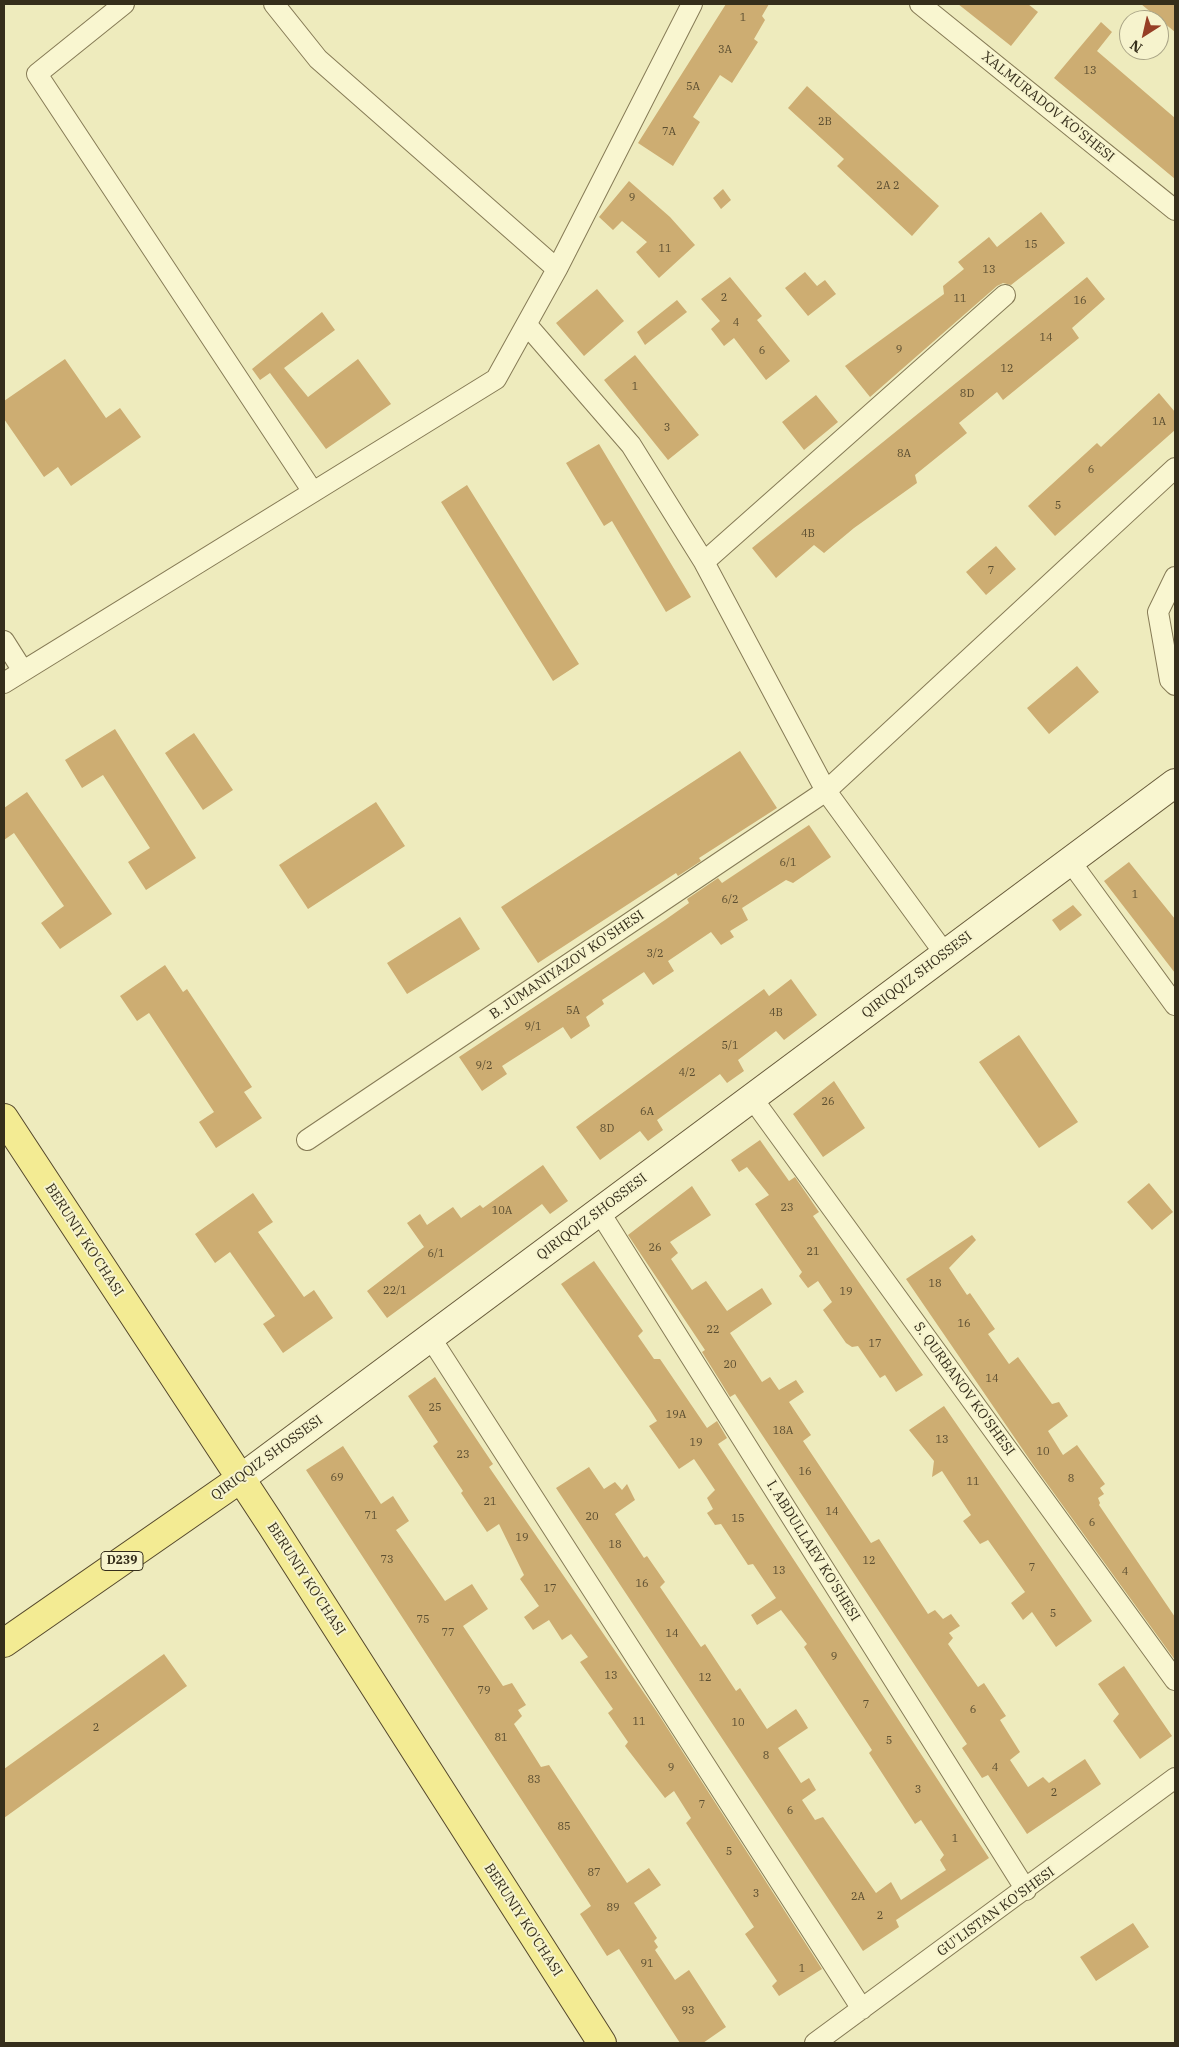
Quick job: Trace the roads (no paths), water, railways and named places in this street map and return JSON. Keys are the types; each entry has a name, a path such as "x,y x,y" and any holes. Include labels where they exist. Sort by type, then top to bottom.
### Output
{"main road":[{"name":"QIRIQQIZ SHOSSESI","path":"4,1643 240,1479 1175,782"},
{"name":"BERUNIY KO'CHASI","path":"4,1118 240,1479 602,2043"}],"street":[{"path":"124,4 37,74 313,492"},
{"path":"274,4 318,59 557,269"},
{"path":"4,683 496,379 557,269 692,4"},
{"name":"XALMURADOV KO'SHESI","path":"920,4 1175,210"},
{"path":"704,562 1005,295"},
{"path":"527,325 631,445 704,562 826,791 945,954"},
{"name":"B. JUMANIYAZOV KO'SHESI","path":"307,1140 826,791 1175,468"},
{"path":"1175,577 1158,612 1170,680 1175,685"},
{"path":"4,641 23,671"},
{"path":"1070,861 1175,1005"},
{"name":"S. QURBANOV KO'SHESI","path":"752,1098 1175,1680"},
{"name":"I. ABDULLAEV KO'SHESI","path":"599,1211 1026,1890"},
{"path":"430,1337 862,2009"},
{"name":"GU'LISTAN KO'SHESI","path":"815,2043 1026,1890 1175,1778"}]}
